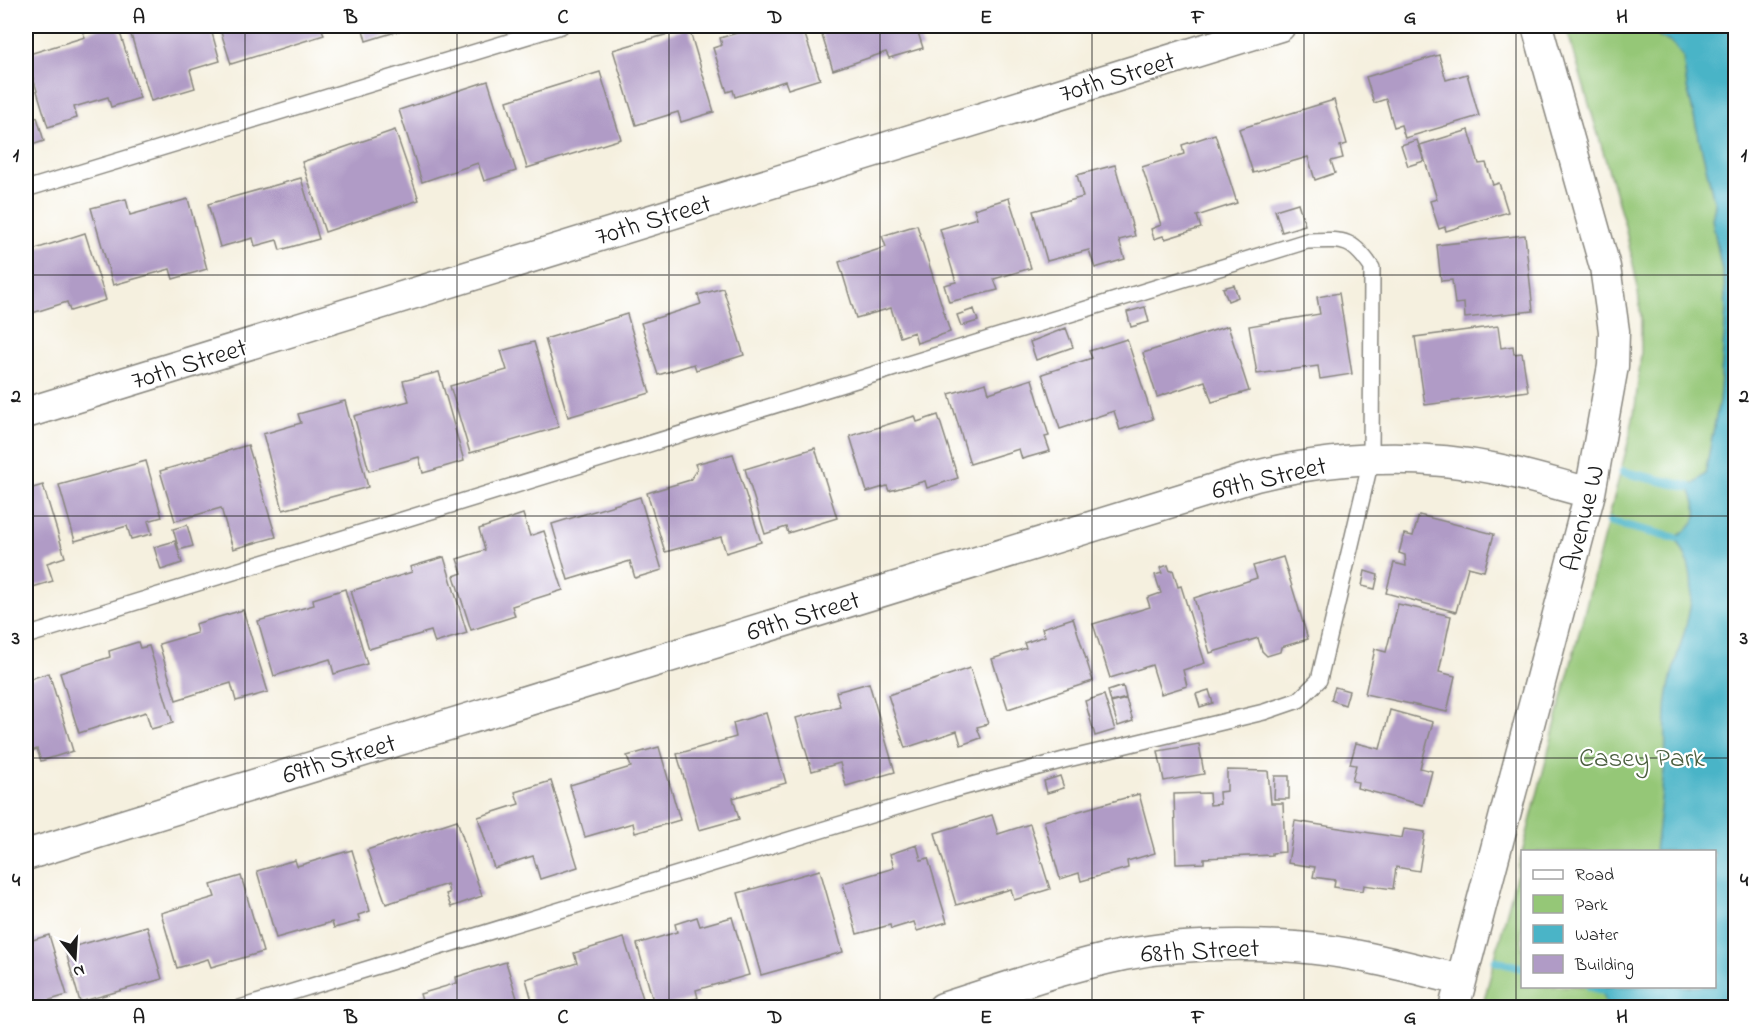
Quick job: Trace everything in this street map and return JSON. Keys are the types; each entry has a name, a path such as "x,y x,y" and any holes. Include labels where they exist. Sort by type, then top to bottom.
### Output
{"street":[{"name":"70th Street","path":"26,413 1280,26"},
{"name":"Avenue W","path":"1458,994 1590,493 1610,392 1614,331 1605,267 1538,26"},
{"name":"69th Street","path":"26,855 1256,476 1298,466 1339,460 1448,461 1498,469 1590,493"},
{"name":"68th Street","path":"943,1008 1068,969 1123,955 1205,945 1298,947 1347,954 1458,994"}],"lane":[{"path":"26,189 561,26"},
{"path":"26,636 1307,241 1337,240 1359,249 1372,268 1371,460 1318,680 1299,700 1264,712 1064,760 946,792 240,1008"}],"green space":[{"name":"Casey Park","path":"1566,26 1735,26 1735,1007 1482,1008 1521,857 1521,988 1716,988 1716,850 1523,850 1629,439 1641,354 1641,317 1637,283 1625,226"}],"water":[{"path":"1649,26 1735,26 1735,1007 1607,1007 1602,990 1604,988 1716,988 1716,850 1655,850 1665,760 1667,700 1691,598 1691,578 1686,558 1675,538 1694,522 1696,517 1695,504 1689,487 1705,474 1719,401 1726,309 1724,281 1712,219 1715,205 1687,87 1683,57 1673,44 1660,37"}],"building":[{"path":"108,26 118,26 140,98 111,107 108,97 74,107 77,118 48,127 26,55 85,37 83,33"},
{"path":"210,26 220,61 190,70 195,88 151,101 129,28"},
{"path":"219,26 321,26 324,35 231,64"},
{"path":"362,26 415,26 366,41"},
{"path":"760,26 802,26 820,79 788,89 785,81 735,97 733,90 727,92 713,48 722,45 720,38"},
{"path":"819,26 916,26 923,48 889,58 886,52 833,70"},
{"path":"689,28 714,112 681,122 678,112 636,125 613,50"},
{"path":"1439,55 1446,80 1467,74 1479,116 1405,138 1401,125 1394,127 1386,99 1374,103 1366,77"},
{"path":"600,72 621,139 527,168 507,101"},
{"path":"488,81 516,171 484,181 478,163 422,182 399,110"},
{"path":"26,99 32,119 37,117 44,141 26,147"},
{"path":"1334,100 1347,144 1340,146 1343,158 1331,161 1335,173 1315,180 1308,157 1253,173 1239,129"},
{"path":"395,130 419,200 325,232 302,162"},
{"path":"1469,130 1479,164 1486,163 1493,185 1499,183 1508,212 1446,231 1445,227 1439,229 1430,201 1437,199 1420,145"},
{"path":"1215,134 1237,203 1197,216 1201,228 1165,239 1163,236 1154,239 1151,229 1161,225 1142,167 1184,154 1182,145"},
{"path":"1417,140 1424,161 1408,166 1401,145"},
{"path":"1115,165 1135,236 1119,240 1125,259 1095,268 1089,250 1047,261 1033,211 1083,197 1077,175"},
{"path":"301,178 319,239 280,250 277,240 255,246 253,238 220,247 208,204"},
{"path":"1009,198 1031,268 994,279 998,290 949,302 944,285 956,282 940,229 977,218 974,209"},
{"path":"126,199 130,215 188,199 207,269 173,279 170,269 113,285 91,208"},
{"path":"1298,203 1305,225 1282,232 1275,210"},
{"path":"917,225 950,332 917,343 914,332 900,337 891,308 856,318 839,262 886,247 882,236"},
{"path":"85,233 106,300 70,311 67,302 26,315 26,252"},
{"path":"1525,235 1533,311 1465,318 1464,303 1455,304 1452,280 1441,281 1437,245"},
{"path":"1234,285 1238,297 1228,301 1223,288"},
{"path":"723,288 744,355 696,370 694,364 658,375 641,323 701,304 698,295"},
{"path":"1339,293 1352,374 1320,379 1318,366 1257,374 1249,326 1320,314 1317,297"},
{"path":"1145,307 1149,322 1131,327 1127,312"},
{"path":"974,309 978,321 961,326 957,315"},
{"path":"627,314 650,393 568,417 545,339"},
{"path":"1228,326 1249,391 1212,402 1205,381 1157,397 1143,353"},
{"path":"1498,326 1501,348 1513,346 1514,354 1522,353 1528,391 1425,405 1415,337"},
{"path":"1066,328 1073,347 1036,360 1030,342"},
{"path":"1127,339 1153,419 1120,430 1114,411 1060,429 1042,374 1092,358 1089,351"},
{"path":"534,342 559,427 470,453 450,386 507,370 501,351"},
{"path":"439,372 464,461 423,473 419,457 369,471 354,416 409,401 403,381"},
{"path":"1032,379 1049,436 1045,437 1050,451 1022,459 1019,449 970,464 949,394 986,383 989,393"},
{"path":"345,401 368,487 283,510 263,434 301,423 298,414"},
{"path":"938,415 958,478 927,488 925,481 889,491 887,486 867,492 850,436 915,416 917,422"},
{"path":"248,445 276,537 233,549 221,508 175,521 160,471"},
{"path":"815,448 837,518 788,533 786,527 765,534 745,469"},
{"path":"733,454 761,542 726,553 721,537 665,552 647,493 690,480 697,469 695,464"},
{"path":"146,461 162,517 148,521 152,534 131,539 127,526 75,541 59,485"},
{"path":"43,485 65,557 47,563 53,581 26,589 26,490"},
{"path":"640,497 662,570 635,578 630,561 568,580 552,524"},
{"path":"523,514 530,536 544,531 563,590 512,606 515,616 471,630 454,576 462,573 457,559 485,550 479,529"},
{"path":"1419,515 1494,534 1484,571 1468,567 1456,612 1386,593 1394,563 1406,566 1405,555 1399,553 1404,534 1413,536"},
{"path":"187,525 193,546 179,550 173,529"},
{"path":"175,541 182,563 161,570 154,547"},
{"path":"444,557 467,633 435,643 431,631 369,649 351,591 412,572 410,567"},
{"path":"1283,557 1308,639 1281,647 1280,652 1267,656 1262,651 1258,638 1210,653 1194,598 1257,578 1253,566"},
{"path":"1168,565 1170,571 1173,570 1178,587 1181,586 1205,663 1183,670 1187,686 1161,694 1152,665 1110,678 1093,624 1150,607 1147,598 1161,593 1155,575 1162,573 1160,568"},
{"path":"1365,571 1378,575 1375,589 1362,586"},
{"path":"345,589 367,664 334,674 330,659 274,676 258,621 314,605 313,599"},
{"path":"1398,604 1451,616 1439,672 1455,676 1447,712 1365,694 1375,649 1386,652"},
{"path":"243,610 268,692 236,701 231,683 176,700 159,644 197,633 195,624"},
{"path":"1073,618 1093,681 1008,709 992,659 1026,648 1024,643 1045,636 1042,628"},
{"path":"138,642 140,648 149,646 173,723 151,729 146,712 79,733 60,673 110,657 109,651"},
{"path":"970,668 988,724 977,727 981,738 961,745 957,731 905,748 888,695"},
{"path":"49,673 73,751 41,761 37,749 26,753 26,680"},
{"path":"869,683 895,772 846,786 840,763 812,771 796,718 840,706 836,692"},
{"path":"1123,686 1126,698 1111,702 1108,691"},
{"path":"1335,687 1349,691 1345,705 1331,700"},
{"path":"1209,690 1213,703 1200,707 1196,694"},
{"path":"1104,695 1115,730 1095,736 1085,701"},
{"path":"1126,699 1133,721 1118,726 1111,703"},
{"path":"1390,710 1433,722 1420,768 1432,771 1423,805 1357,788 1358,782 1352,781 1356,765 1350,764 1356,743 1380,749"},
{"path":"766,713 786,783 733,798 739,819 699,830 677,754 736,737 733,723"},
{"path":"1199,744 1204,774 1164,781 1158,751"},
{"path":"659,747 680,820 635,833 633,823 585,837 570,785 631,767 627,756"},
{"path":"1227,770 1268,771 1271,803 1283,803 1285,852 1272,853 1272,855 1204,858 1204,863 1176,864 1174,794 1209,793 1210,805 1220,804 1219,792 1227,791"},
{"path":"1060,776 1064,788 1047,793 1044,781"},
{"path":"1275,776 1289,776 1289,799 1274,799"},
{"path":"551,781 578,867 540,879 533,856 494,868 478,817 519,804 515,792"},
{"path":"1139,794 1155,853 1127,861 1128,868 1081,881 1079,873 1060,879 1044,821"},
{"path":"992,815 998,834 1030,824 1050,889 1014,900 1011,889 956,905 935,833"},
{"path":"457,820 482,896 451,907 446,894 449,893 447,884 386,904 367,850"},
{"path":"1295,821 1402,838 1404,829 1425,832 1419,871 1396,867 1393,889 1364,885 1363,891 1334,887 1335,880 1313,877 1315,867 1288,863"},
{"path":"917,845 921,860 928,858 947,922 917,931 914,922 891,929 890,925 857,934 843,883 894,868 890,854"},
{"path":"352,850 370,911 358,915 360,921 334,928 332,922 276,938 257,871 295,860 297,866"},
{"path":"820,870 843,952 761,975 738,893"},
{"path":"241,876 263,952 211,967 208,959 177,968 161,913 215,897 211,885"},
{"path":"697,917 700,926 732,917 749,975 696,990 698,998 655,1008 637,944 677,932 675,924"},
{"path":"147,926 162,979 80,1002 65,949"},
{"path":"49,935 67,995 40,1003 41,1008 26,1008 26,942"},
{"path":"624,938 646,1008 534,1008 526,979 577,963 574,953"},
{"path":"506,962 520,1008 424,1008 420,994 457,983 456,977"}],"waterway":[{"path":"1623,472 1689,487"},
{"path":"1610,522 1675,538"},
{"path":"1496,961 1521,968"},
{"path":"1596,988 1602,990"}]}
